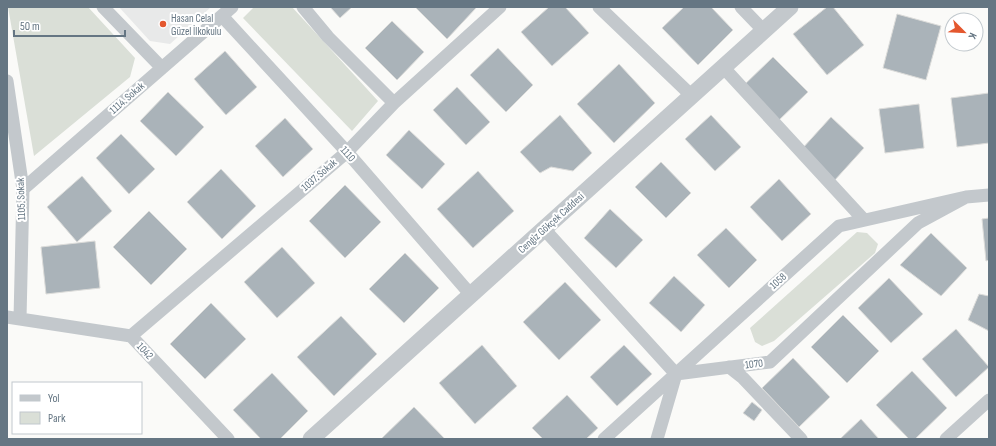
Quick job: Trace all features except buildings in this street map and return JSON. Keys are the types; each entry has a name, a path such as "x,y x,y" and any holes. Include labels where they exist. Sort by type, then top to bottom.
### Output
{"street":[{"path":"103,7 162,68"},
{"name":"1114. Sokak","path":"23,189 232,7"},
{"path":"303,7 328,37 394,103"},
{"name":"1037. Sokak","path":"131,336 347,152 394,103 500,7"},
{"path":"598,7 692,96"},
{"path":"742,7 764,31"},
{"name":"Cengiz Gökçek Caddesi","path":"312,439 790,7"},
{"name":"1110","path":"222,16 347,152 471,295"},
{"path":"724,67 864,220"},
{"name":"1105. Sokak","path":"7,81 23,189 20,319"},
{"name":"1058","path":"604,439 839,226 966,196 989,195"},
{"name":"1070","path":"676,374 770,362 918,223 966,196"},
{"path":"544,229 676,374 656,439"},
{"name":"1042","path":"7,317 131,336 228,439"},
{"path":"729,367 743,378 801,439"},
{"path":"946,439 989,400"}],"shaded area":[{"name":"Hasan Celal Güzel İlkokulu","path":"119,7 211,7 170,44 150,41"}],"green space":[{"path":"8,7 88,7 135,58 130,77 34,156"},
{"path":"254,7 292,7 378,101 352,131 243,18"},
{"path":"857,232 867,233 878,244 875,253 774,341 762,346 755,342 750,328"}],"place":[{"name":"Hasan Celal Güzel İlkokulu","path":"163,24"}]}
